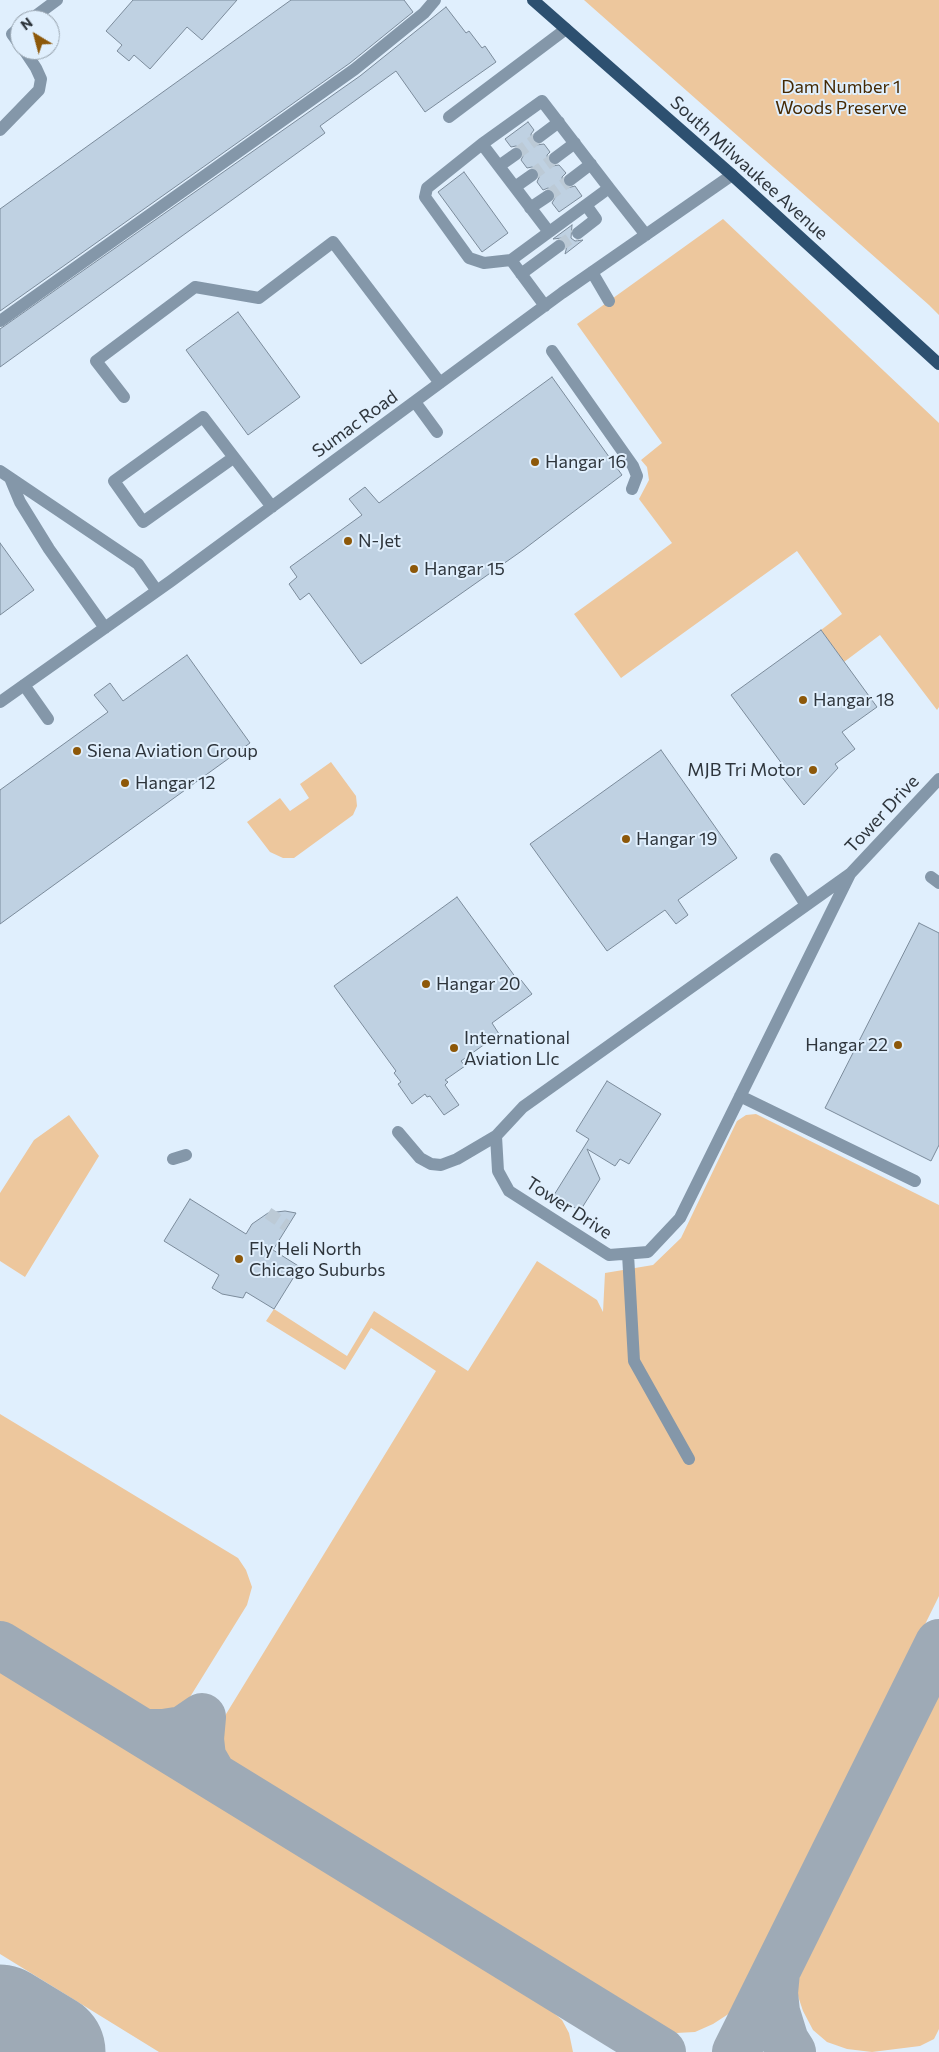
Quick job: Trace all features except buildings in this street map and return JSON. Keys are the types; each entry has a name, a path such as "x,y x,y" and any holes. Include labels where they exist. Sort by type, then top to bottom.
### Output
{"main road":[{"name":"South Milwaukee Avenue","path":"533,0 732,175 939,364"}],"street":[{"path":"44,10 57,0"},
{"path":"0,321 355,69 424,13 435,0"},
{"path":"449,117 566,29"},
{"path":"0,130 39,90 41,79 31,60"},
{"path":"610,188 511,260 484,263 469,258 425,197 427,188 482,144 542,101 559,122 591,164 610,188 646,235"},
{"path":"539,137 559,122"},
{"path":"555,158 575,143"},
{"path":"482,144 549,232"},
{"path":"499,166 516,154"},
{"path":"570,180 591,164"},
{"path":"515,187 532,175"},
{"name":"Sumac Road","path":"0,702 158,591 592,272 732,175"},
{"path":"530,208 548,196"},
{"path":"578,233 596,219 586,205"},
{"path":"124,397 96,360 195,287 260,298 333,242 440,383"},
{"path":"521,274 559,246"},
{"path":"511,260 545,306"},
{"path":"592,272 609,300"},
{"path":"552,351 633,466 637,476 632,489"},
{"path":"415,402 437,432"},
{"path":"233,458 143,522 114,481 204,417 233,458 272,507"},
{"path":"5,474 138,564 158,591"},
{"path":"5,474 49,549 105,628"},
{"path":"24,685 48,719"},
{"name":"Tower Drive","path":"850,874 680,1218 648,1252 609,1255 509,1191 498,1171 496,1136 523,1107 850,874 939,779"},
{"path":"776,859 806,905"},
{"path":"740,1096 915,1181"},
{"path":"398,1132 420,1158 430,1164 441,1165 496,1136"},
{"path":"173,1158 186,1155"},
{"path":"628,1254 634,1361 689,1459"}],"green space":[{"name":"Dam Number 1 Woods Preserve","path":"584,0 939,0 939,315 929,305"},
{"path":"723,219 939,423 939,707 937,710 880,635 844,662 821,630 842,614 797,551 621,678 574,614 672,543 639,499 649,480 647,467 641,460 662,443 577,324"},
{"path":"331,762 356,796 357,806 353,815 294,858 283,858 270,852 247,822 280,798 290,811 309,798 300,784"},
{"path":"756,1114 939,1205 939,1596 740,1999 730,2013 713,2024 695,2032 676,2033 659,2029 236,1768 225,1755 221,1739 223,1719 436,1371 371,1328 345,1370 266,1321 274,1309 347,1356 374,1311 468,1371 537,1261 597,1300 603,1312 605,1273 653,1265 681,1238 737,1121 746,1115"},
{"path":"69,1115 99,1156 25,1277 0,1261 0,1193 34,1140"},
{"path":"0,1414 238,1558 246,1570 252,1587 247,1605 190,1697 177,1708 162,1713 141,1709 0,1623"},
{"path":"0,1668 542,2003 562,2020 569,2033 573,2052 159,2052 0,1954"},
{"path":"939,1686 939,2029 934,2039 920,2046 872,2052 847,2049 827,2042 813,2030 803,2011 797,1993 801,1965"}],"taxiway":[{"path":"736,2052 939,1643"},
{"path":"0,1645 662,2052"},
{"path":"143,1733 164,1733 183,1730 202,1717 200,1739 202,1757 213,1776"},
{"path":"776,1972 774,1993 776,2012 785,2041 792,2052"}],"runway":[{"path":"0,2024 46,2052"}],"tunnel":[{"path":"516,154 539,137"},
{"path":"532,175 555,158"},
{"path":"548,196 570,180"},
{"path":"559,246 578,233"},
{"path":"268,1213 287,1226"}],"place":[{"name":"Hangar 16","path":"535,462"},
{"name":"N-Jet","path":"348,541"},
{"name":"Hangar 15","path":"414,569"},
{"name":"Hangar 18","path":"803,700"},
{"name":"Siena Aviation Group","path":"77,751"},
{"name":"MJB Tri Motor","path":"813,770"},
{"name":"Hangar 12","path":"125,783"},
{"name":"Hangar 19","path":"626,839"},
{"name":"Hangar 20","path":"426,984"},
{"name":"Hangar 22","path":"898,1045"},
{"name":"International Aviation Llc","path":"454,1048"},
{"name":"Fly Heli North Chicago Suburbs","path":"239,1259"}]}
